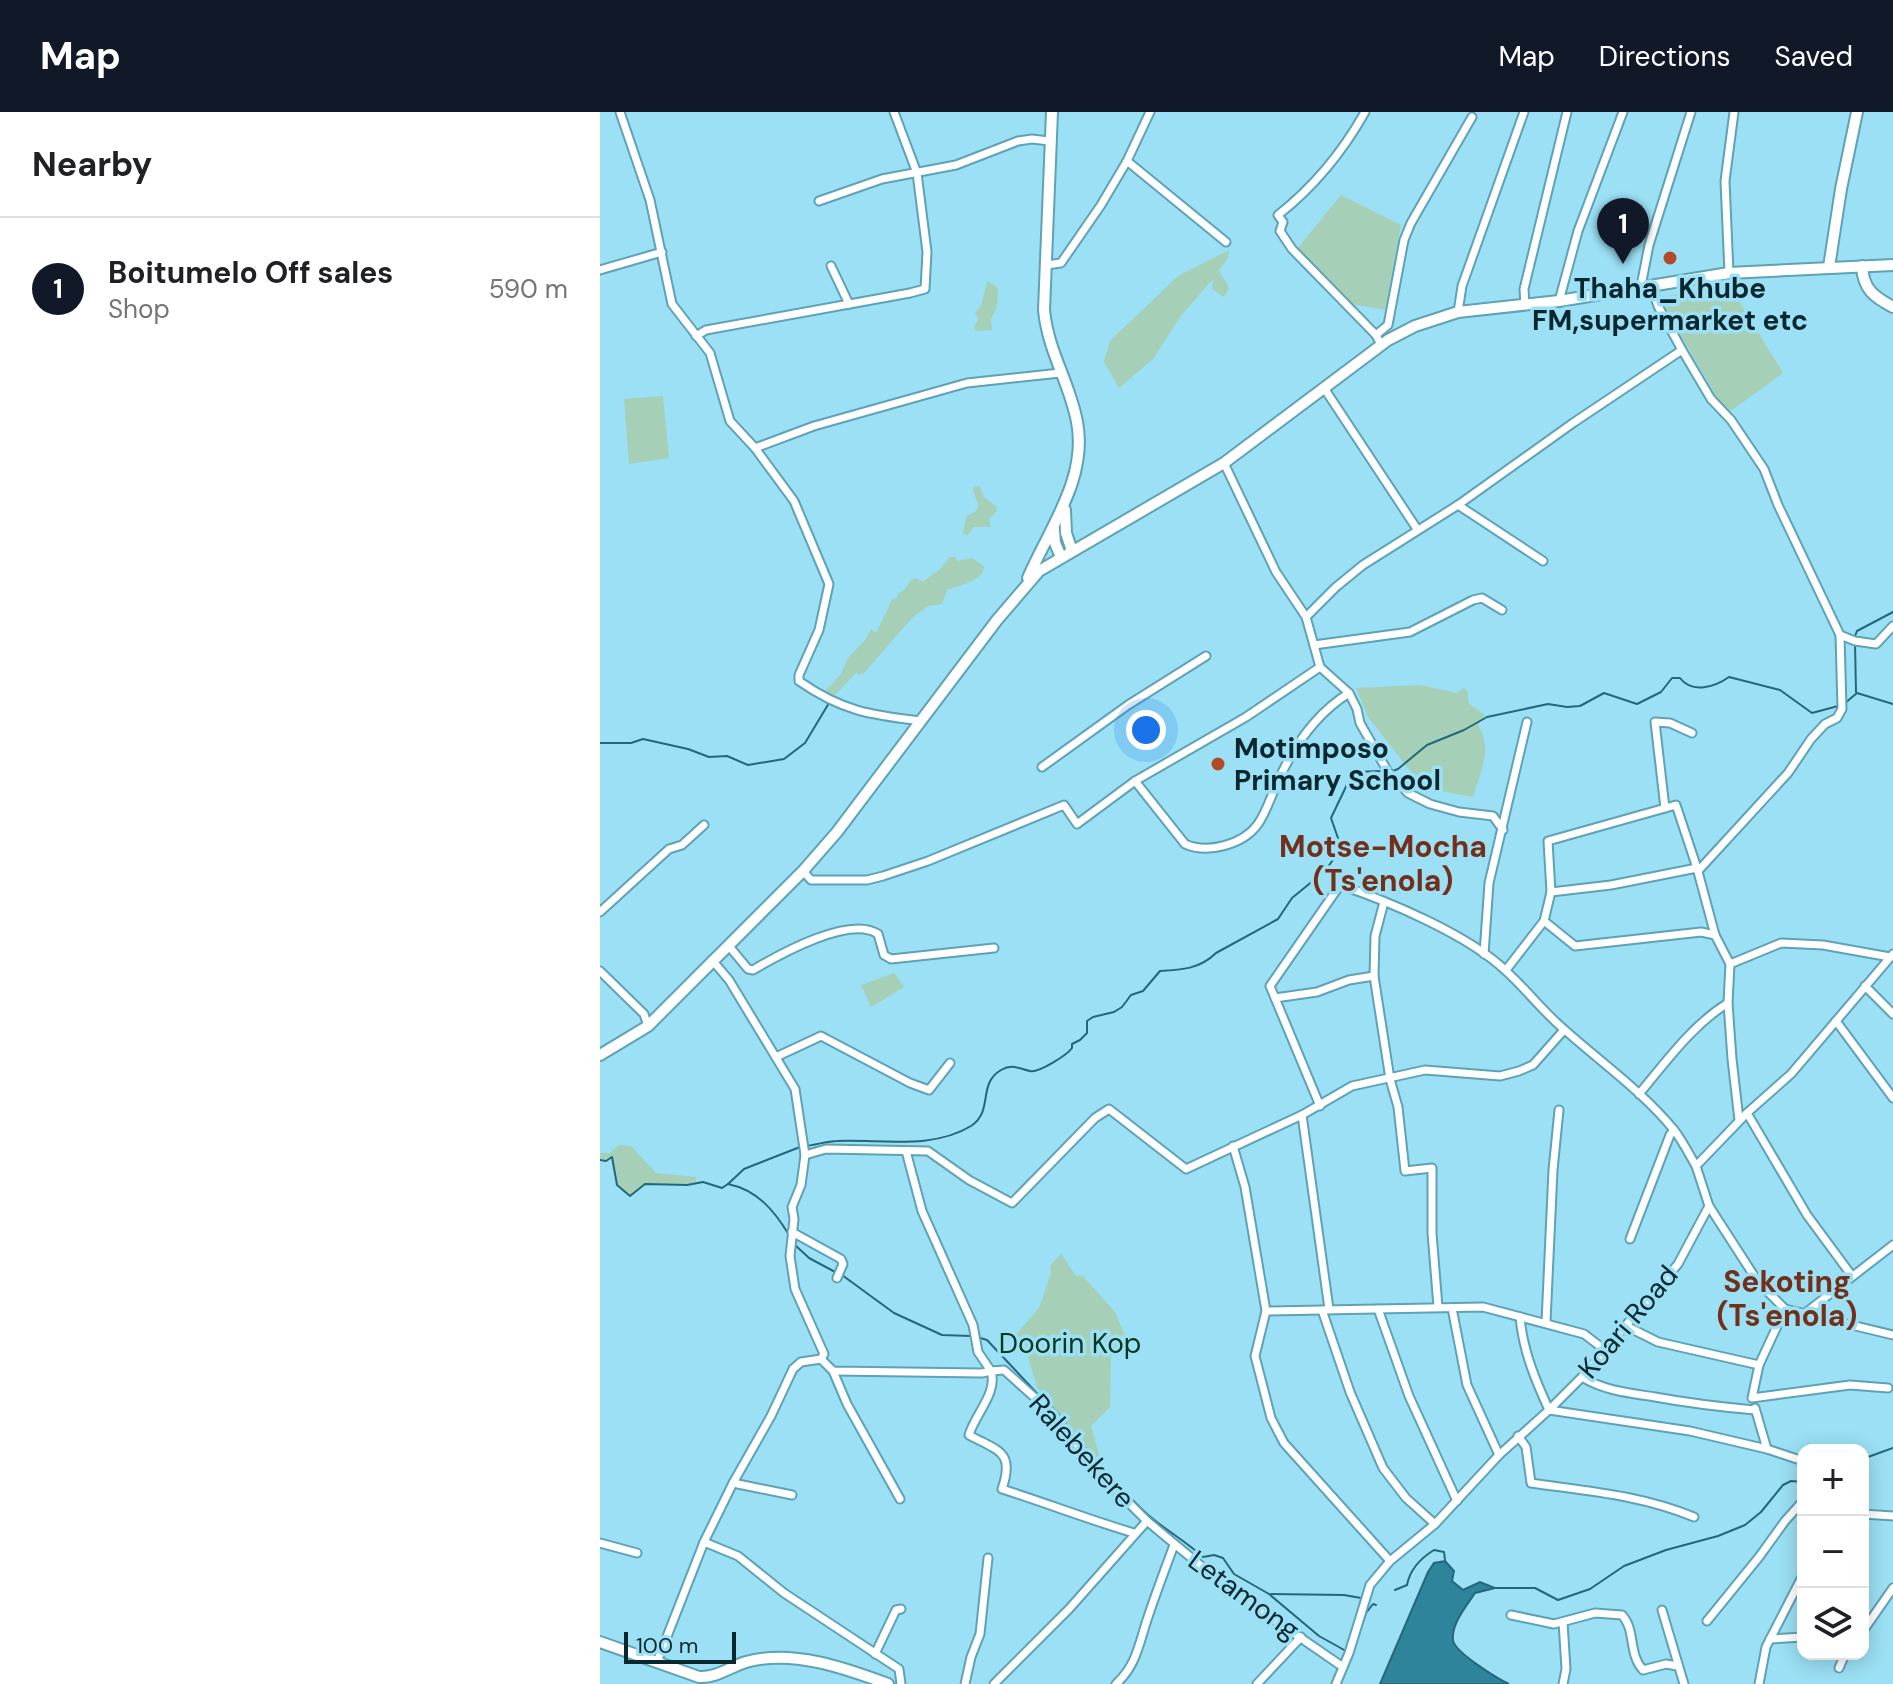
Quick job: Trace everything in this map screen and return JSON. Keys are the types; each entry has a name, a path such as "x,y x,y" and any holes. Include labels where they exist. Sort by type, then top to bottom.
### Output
{"main road":[{"path":"1025,586 1065,504 1079,444 1077,420 1046,333 1044,310 1052,112"},
{"path":"1829,267 1857,112"},
{"path":"600,1055 648,1026 803,871 837,832 1039,571 1224,463 1324,388 1378,340 1458,312 1559,301 1729,273 1893,265"},
{"path":"1862,266 1867,289 1893,307"},
{"path":"1065,504 1066,533 1072,551"},
{"path":"1056,524 1055,543 1061,557"},
{"path":"600,1642 657,1662 689,1680 704,1681 747,1662 781,1659 836,1667 888,1684"}],"street":[{"path":"620,112 650,200 672,304 710,353 730,421 755,448 794,501 829,584 819,630 799,681 830,702 853,710 921,721"},
{"path":"696,336 706,330 921,291 927,284 927,252 917,173 894,112"},
{"path":"1046,265 1061,263 1101,205 1127,161 1150,112"},
{"path":"1365,112 1336,159 1278,215 1283,222 1280,231 1292,249 1378,340 1388,325 1404,240 1411,223 1472,117"},
{"path":"1458,312 1462,286 1524,112"},
{"path":"1525,305 1524,289 1567,112"},
{"path":"1559,301 1578,231 1623,112"},
{"path":"1551,892 1587,889 1698,869 1788,773 1811,739 1825,724 1837,718 1842,709 1840,635 1764,469 1748,443 1711,399 1646,286 1649,245 1691,112"},
{"path":"1729,273 1725,181 1734,112"},
{"path":"819,201 882,179 956,165 1018,141 1049,141"},
{"path":"1127,161 1226,242"},
{"path":"600,270 662,252"},
{"path":"831,266 849,304"},
{"path":"1306,617 1354,573 1682,350"},
{"path":"755,448 814,426 967,383 1060,373"},
{"path":"1324,388 1417,529"},
{"path":"1224,463 1276,572 1306,617 1320,667 1349,693 1360,723 1388,772 1408,793 1430,804 1459,812 1493,816 1503,830"},
{"path":"1458,505 1543,561"},
{"path":"1314,645 1410,632 1482,598 1502,610"},
{"path":"1840,635 1876,644 1893,626"},
{"path":"1042,767 1128,705 1206,656"},
{"path":"803,871 811,880 867,880 883,876 928,861 1064,805 1077,824 1135,781 1246,717 1320,667"},
{"path":"1135,781 1185,844 1196,849 1231,843 1257,826 1281,774 1309,728 1349,693"},
{"path":"1484,954 1487,898 1527,722"},
{"path":"1665,808 1655,722 1670,723 1692,733"},
{"path":"1506,970 1544,921 1551,892 1548,841 1676,805 1698,869 1715,935 1730,964 1728,1003 1739,1120"},
{"path":"600,912 669,849 682,845 704,825"},
{"path":"1320,1106 1270,986 1340,885 1424,920 1484,954 1506,970 1564,1030 1639,1094 1674,1130 1696,1166 1709,1206 1758,1282 1785,1309 1893,1335"},
{"path":"1384,902 1375,936 1374,976 1390,1079 1398,1107 1405,1171 1432,1168 1432,1233 1438,1307"},
{"path":"1544,921 1575,946 1701,932 1715,935"},
{"path":"728,945 748,969 753,970 823,935 853,929 872,930 878,934 884,955 891,959 994,948"},
{"path":"1730,964 1781,943 1823,945 1891,956"},
{"path":"1696,1166 1739,1120 1791,1074 1891,956"},
{"path":"712,960 729,980 795,1089 805,1152 801,1185 792,1207 790,1256 795,1289 824,1354 821,1359"},
{"path":"600,971 644,1014 648,1026"},
{"path":"1275,998 1317,992 1349,980 1374,976"},
{"path":"1865,986 1893,1014"},
{"path":"1639,1094 1687,1038 1728,1003"},
{"path":"1836,1021 1893,1098"},
{"path":"805,1152 826,1149 928,1151 969,1180 1012,1203 1095,1118 1109,1109 1186,1169 1320,1106 1352,1086 1425,1070 1500,1076 1533,1065 1564,1030"},
{"path":"776,1057 821,1036 929,1090 950,1063"},
{"path":"1546,1322 1559,1110"},
{"path":"1747,1113 1807,1215 1852,1276"},
{"path":"1302,1115 1326,1309 1350,1392 1383,1468 1406,1498 1435,1524"},
{"path":"1630,1239 1674,1130"},
{"path":"1233,1146 1245,1187 1266,1311 1255,1349 1271,1418 1284,1443 1390,1561"},
{"path":"906,1151 922,1211 973,1325 978,1352 994,1380 969,1435 1006,1457 1008,1471 1002,1489 1134,1533"},
{"name":"Koari Road","path":"1336,1684 1370,1585 1390,1561 1435,1524 1518,1436 1582,1377 1678,1264 1709,1206"},
{"path":"792,1232 841,1259 843,1264 837,1278"},
{"path":"1804,1314 1893,1245"},
{"path":"1266,1311 1483,1307 1584,1334 1605,1350"},
{"path":"1452,1308 1467,1385 1499,1455"},
{"path":"1378,1309 1409,1396 1457,1501"},
{"path":"1767,1449 1752,1398 1759,1365 1785,1309"},
{"path":"1520,1317 1522,1342 1549,1410 1619,1423 1690,1431 1797,1459"},
{"path":"1626,1326 1658,1342 1759,1365"},
{"path":"821,1359 833,1371 847,1404 900,1499"},
{"path":"657,1662 704,1542 793,1369 801,1362 821,1359"},
{"name":"Ralebekere","path":"991,1371 1004,1370 1037,1399 1099,1473 1147,1521 1069,1609 994,1684"},
{"path":"833,1371 897,1374 991,1371"},
{"path":"1582,1377 1594,1385 1633,1394 1712,1407 1755,1410"},
{"path":"1752,1398 1850,1385 1888,1388"},
{"path":"1518,1436 1526,1447 1531,1483 1631,1497 1665,1505 1694,1517"},
{"path":"733,1483 792,1495"},
{"path":"1707,1621 1797,1508"},
{"path":"1869,1514 1893,1516"},
{"name":"Letamong","path":"1147,1521 1224,1585 1343,1667"},
{"path":"704,1542 738,1556 784,1593 899,1669 901,1684"},
{"path":"600,1543 637,1553"},
{"path":"1116,1684 1137,1655 1174,1545"},
{"path":"965,1684 980,1634 988,1558"},
{"path":"1759,1684 1766,1647 1797,1587"},
{"path":"1869,1622 1893,1588"},
{"path":"875,1654 896,1610 901,1609"},
{"path":"1662,1610 1684,1684"},
{"path":"1511,1615 1554,1624 1595,1613 1622,1615 1629,1627 1637,1663 1643,1670 1666,1664 1677,1666"},
{"path":"1563,1622 1566,1669 1563,1684"},
{"path":"1257,1684 1301,1637"},
{"path":"1770,1639 1797,1637"},
{"path":"1839,1668 1842,1660"}],"green space":[{"path":"1341,195 1401,225 1385,310 1352,304 1297,249"},
{"path":"1229,250 1228,258 1219,270 1229,289 1224,297 1212,289 1213,279 1179,318 1154,358 1119,388 1104,362 1110,341 1178,276"},
{"path":"987,281 998,288 997,307 991,319 992,330 976,331 974,327 978,319 975,312 981,306"},
{"path":"1728,283 1783,373 1732,410 1723,408 1659,298"},
{"path":"663,396 669,458 629,464 624,399"},
{"path":"980,486 983,496 997,507 996,512 989,519 991,527 974,527 967,536 963,533 966,517 979,506 973,491 974,487"},
{"path":"950,557 958,561 972,558 984,566 983,571 970,582 947,590 942,604 928,606 912,618 864,673 858,675 857,672 832,698 826,691 871,629 876,633 893,598 898,599 897,594 912,579 923,582"},
{"path":"1420,685 1457,693 1463,688 1467,690 1469,704 1485,715 1478,725 1485,744 1484,761 1473,797 1436,790 1412,773 1368,717 1356,688"},
{"path":"894,973 904,987 871,1007 861,985"},
{"path":"619,1145 631,1146 656,1173 696,1177 696,1184 645,1184 630,1196 617,1185 612,1158 600,1160 600,1153 610,1153"},
{"name":"Doorin Kop","path":"1061,1254 1076,1276 1082,1275 1115,1312 1129,1344 1111,1356 1110,1407 1091,1426 1101,1461 1096,1460 1037,1387 1028,1357 1014,1348 1013,1338 1039,1308 1051,1273 1050,1266"}],"water":[{"path":"1445,1561 1454,1571 1452,1581 1463,1590 1480,1582 1495,1588 1475,1593 1457,1621 1453,1640 1468,1658 1509,1684 1380,1684 1428,1572 1434,1563"}],"waterway":[{"path":"1855,636 1857,631 1893,612"},
{"path":"1855,643 1856,692"},
{"path":"1390,772 1427,745 1487,717 1548,704 1580,706 1604,693 1637,704 1661,692 1672,678 1680,678 1691,686 1704,687 1729,677 1780,690 1812,713 1838,706"},
{"path":"1844,704 1857,693 1893,704"},
{"path":"600,743 631,743 643,739 709,757 727,756 748,765 784,759 805,743 829,703"},
{"path":"806,1146 837,1141 923,1141 971,1126 982,1113 989,1083 1001,1070 1013,1067 1034,1071 1052,1063 1087,1033 1087,1021 1122,1007 1131,995 1143,991 1160,971 1197,965 1278,919 1292,898 1325,871 1335,857 1339,841 1331,818 1353,772 1383,771"},
{"path":"728,1184 744,1169 800,1147"},
{"path":"600,1160 606,1161 612,1157 617,1185 630,1196 645,1184 687,1185 703,1182 722,1188 728,1184 738,1187 764,1202 789,1235"},
{"path":"794,1244 809,1258 835,1272"},
{"path":"842,1275 894,1313 942,1335 971,1336"},
{"path":"977,1337 987,1340 1047,1404"},
{"path":"1869,1457 1893,1448"},
{"path":"1103,1469 1146,1513 1203,1557 1214,1555 1223,1558 1234,1574 1269,1594 1319,1636 1346,1651"},
{"path":"1493,1588 1535,1588 1558,1600 1590,1589 1624,1566 1745,1525 1761,1512 1783,1485 1797,1482"},
{"path":"1395,1590 1407,1585 1417,1564 1434,1550 1444,1552 1445,1560"},
{"path":"1271,1594 1361,1598"},
{"path":"1352,1654 1366,1613 1373,1604 1376,1605"}],"place":[{"name":"Thaha_Khube FM,supermarket etc","path":"1670,258"},
{"name":"Boitumelo Off sales","path":"1623,264"},
{"name":"Motimposo Primary School","path":"1218,764"}],"district":[{"name":"Motse-Mocha (Ts'enola)","path":"1383,863"},
{"name":"Sekoting (Ts'enola)","path":"1787,1298"}]}
